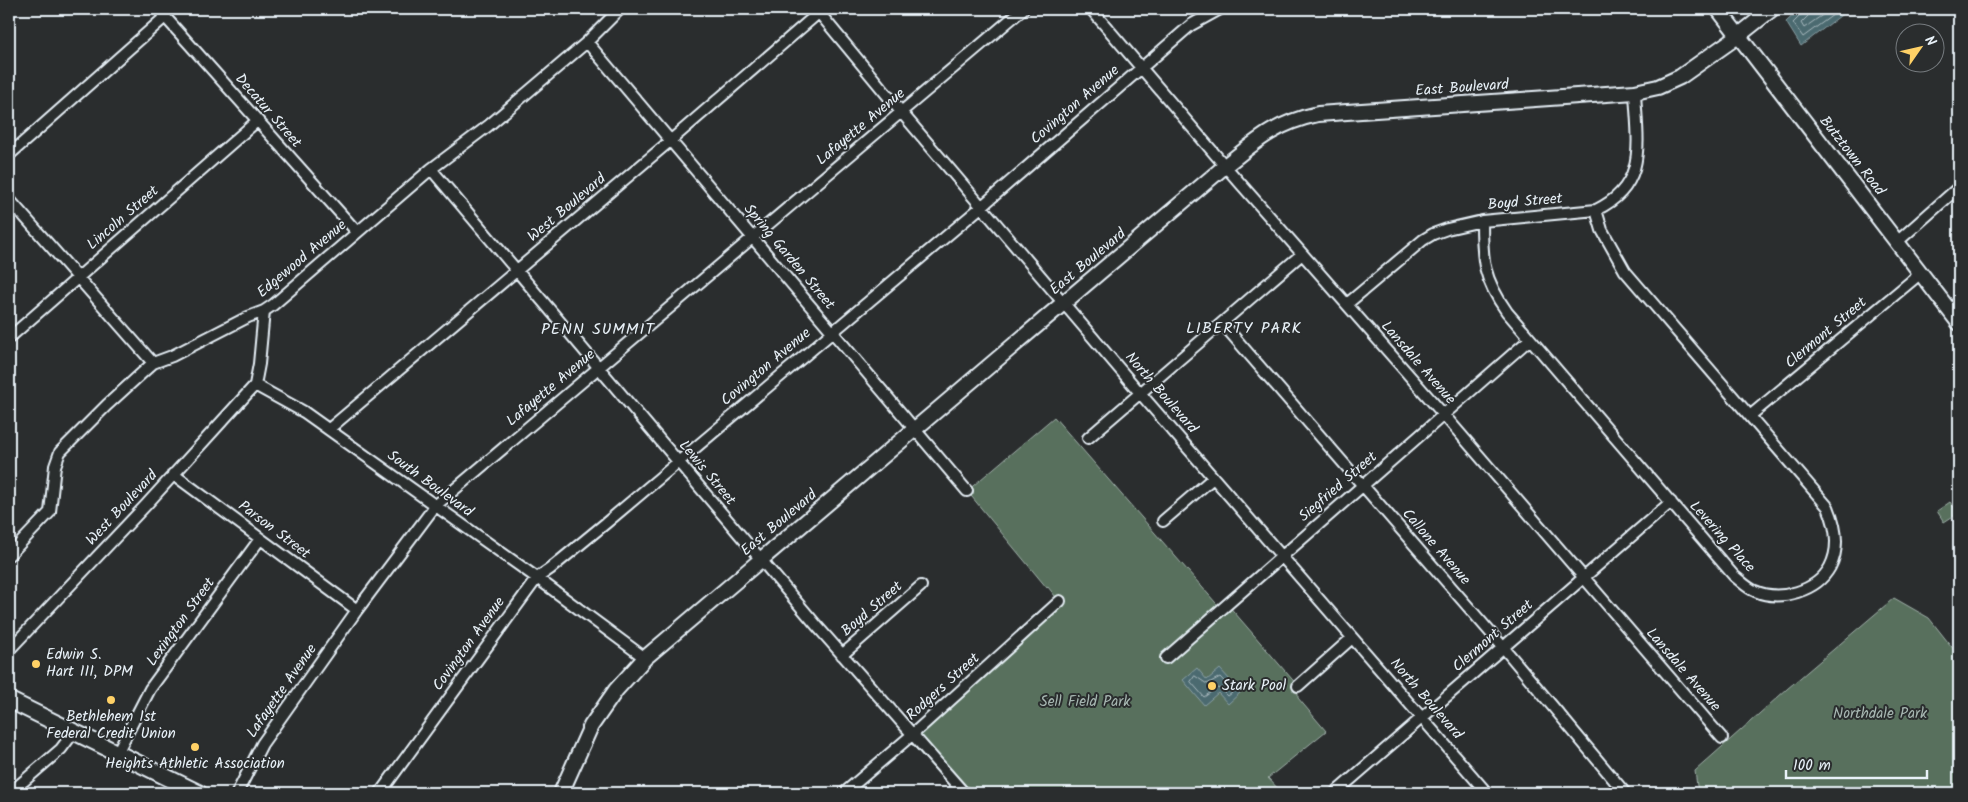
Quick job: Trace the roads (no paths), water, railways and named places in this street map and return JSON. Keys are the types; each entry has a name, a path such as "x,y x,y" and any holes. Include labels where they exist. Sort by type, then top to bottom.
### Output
{"main road":[{"path":"9,700 117,754 177,789 199,793"}],"street":[{"name":"Decatur Street","path":"158,9 357,232"},
{"name":"Edgewood Avenue","path":"9,555 50,512 55,466 60,452 153,363 172,356 248,317 264,311 431,169 488,126 587,42 618,9"},
{"name":"Lafayette Avenue","path":"237,793 262,744 357,610 435,506 1023,9"},
{"name":"Lansdale Avenue","path":"1090,9 1444,415 1722,738"},
{"name":"Covington Avenue","path":"380,793 537,578 606,523 981,207 1191,26 1220,9"},
{"name":"Butztown Road","path":"1718,9 1959,323"},
{"name":"East Boulevard","path":"560,793 591,726 616,690 645,658 1266,133 1296,118 1318,114 1635,92 1658,87 1680,77 1738,36 1772,9"},
{"name":"North Boulevard","path":"819,10 981,207 1281,557 1488,793"},
{"name":"West Boulevard","path":"329,429 670,141 819,10"},
{"path":"9,155 165,18"},
{"name":"Spring Garden Street","path":"587,42 967,491"},
{"name":"Boyd Street","path":"1347,304 1433,234 1456,226 1482,221 1596,210 1608,204 1621,193 1634,174 1638,152 1635,92"},
{"name":"Lincoln Street","path":"9,338 257,121"},
{"name":"Lewis Street","path":"431,169 760,559 964,793"},
{"path":"1897,242 1959,187"},
{"path":"9,200 153,363"},
{"name":"Levering Place","path":"1482,221 1482,257 1487,279 1507,312 1734,576 1757,592 1768,595 1787,595 1797,592 1822,577 1829,567 1835,546 1835,526 1828,507 1751,415 1624,271 1602,230 1596,210"},
{"path":"1088,438 1302,254"},
{"name":"Clermont Street","path":"1751,415 1921,273"},
{"path":"254,385 259,364 264,311"},
{"name":"Callone Avenue","path":"1222,323 1503,647 1625,793"},
{"name":"Siegfried Street","path":"1166,658 1530,339"},
{"name":"West Boulevard","path":"9,650 254,385"},
{"name":"South Boulevard","path":"254,385 304,412 329,429 645,658"},
{"name":"Parson Street","path":"173,474 357,610"},
{"path":"1163,522 1214,478"},
{"name":"Clermont Street","path":"1335,793 1671,502"},
{"name":"Lexington Street","path":"117,754 150,689 260,539"},
{"name":"Boyd Street","path":"842,655 921,586"},
{"name":"Rodgers Street","path":"844,793 913,734 1060,601"},
{"path":"1298,686 1352,638"},
{"path":"10,793 61,749 73,733"}],"water":[{"path":"1800,9 1849,9 1801,46 1786,22"},
{"name":"Stark Pool","path":"1197,668 1207,680 1220,669 1241,692 1228,704 1218,693 1204,705 1183,680"}],"place":[{"name":"Edwin S. Hart III, DPM","path":"36,664"},
{"name":"Stark Pool","path":"1212,686"},
{"name":"Bethlehem 1st Federal Credit Union","path":"111,700"},
{"name":"Heights Athletic Association","path":"195,747"}],"district":[{"name":"LIBERTY PARK","path":"1244,328"},
{"name":"PENN SUMMIT","path":"598,329"}],"park label":[{"name":"Sell Field Park","path":"1085,702"},
{"name":"Northdale Park","path":"1880,714"}]}
